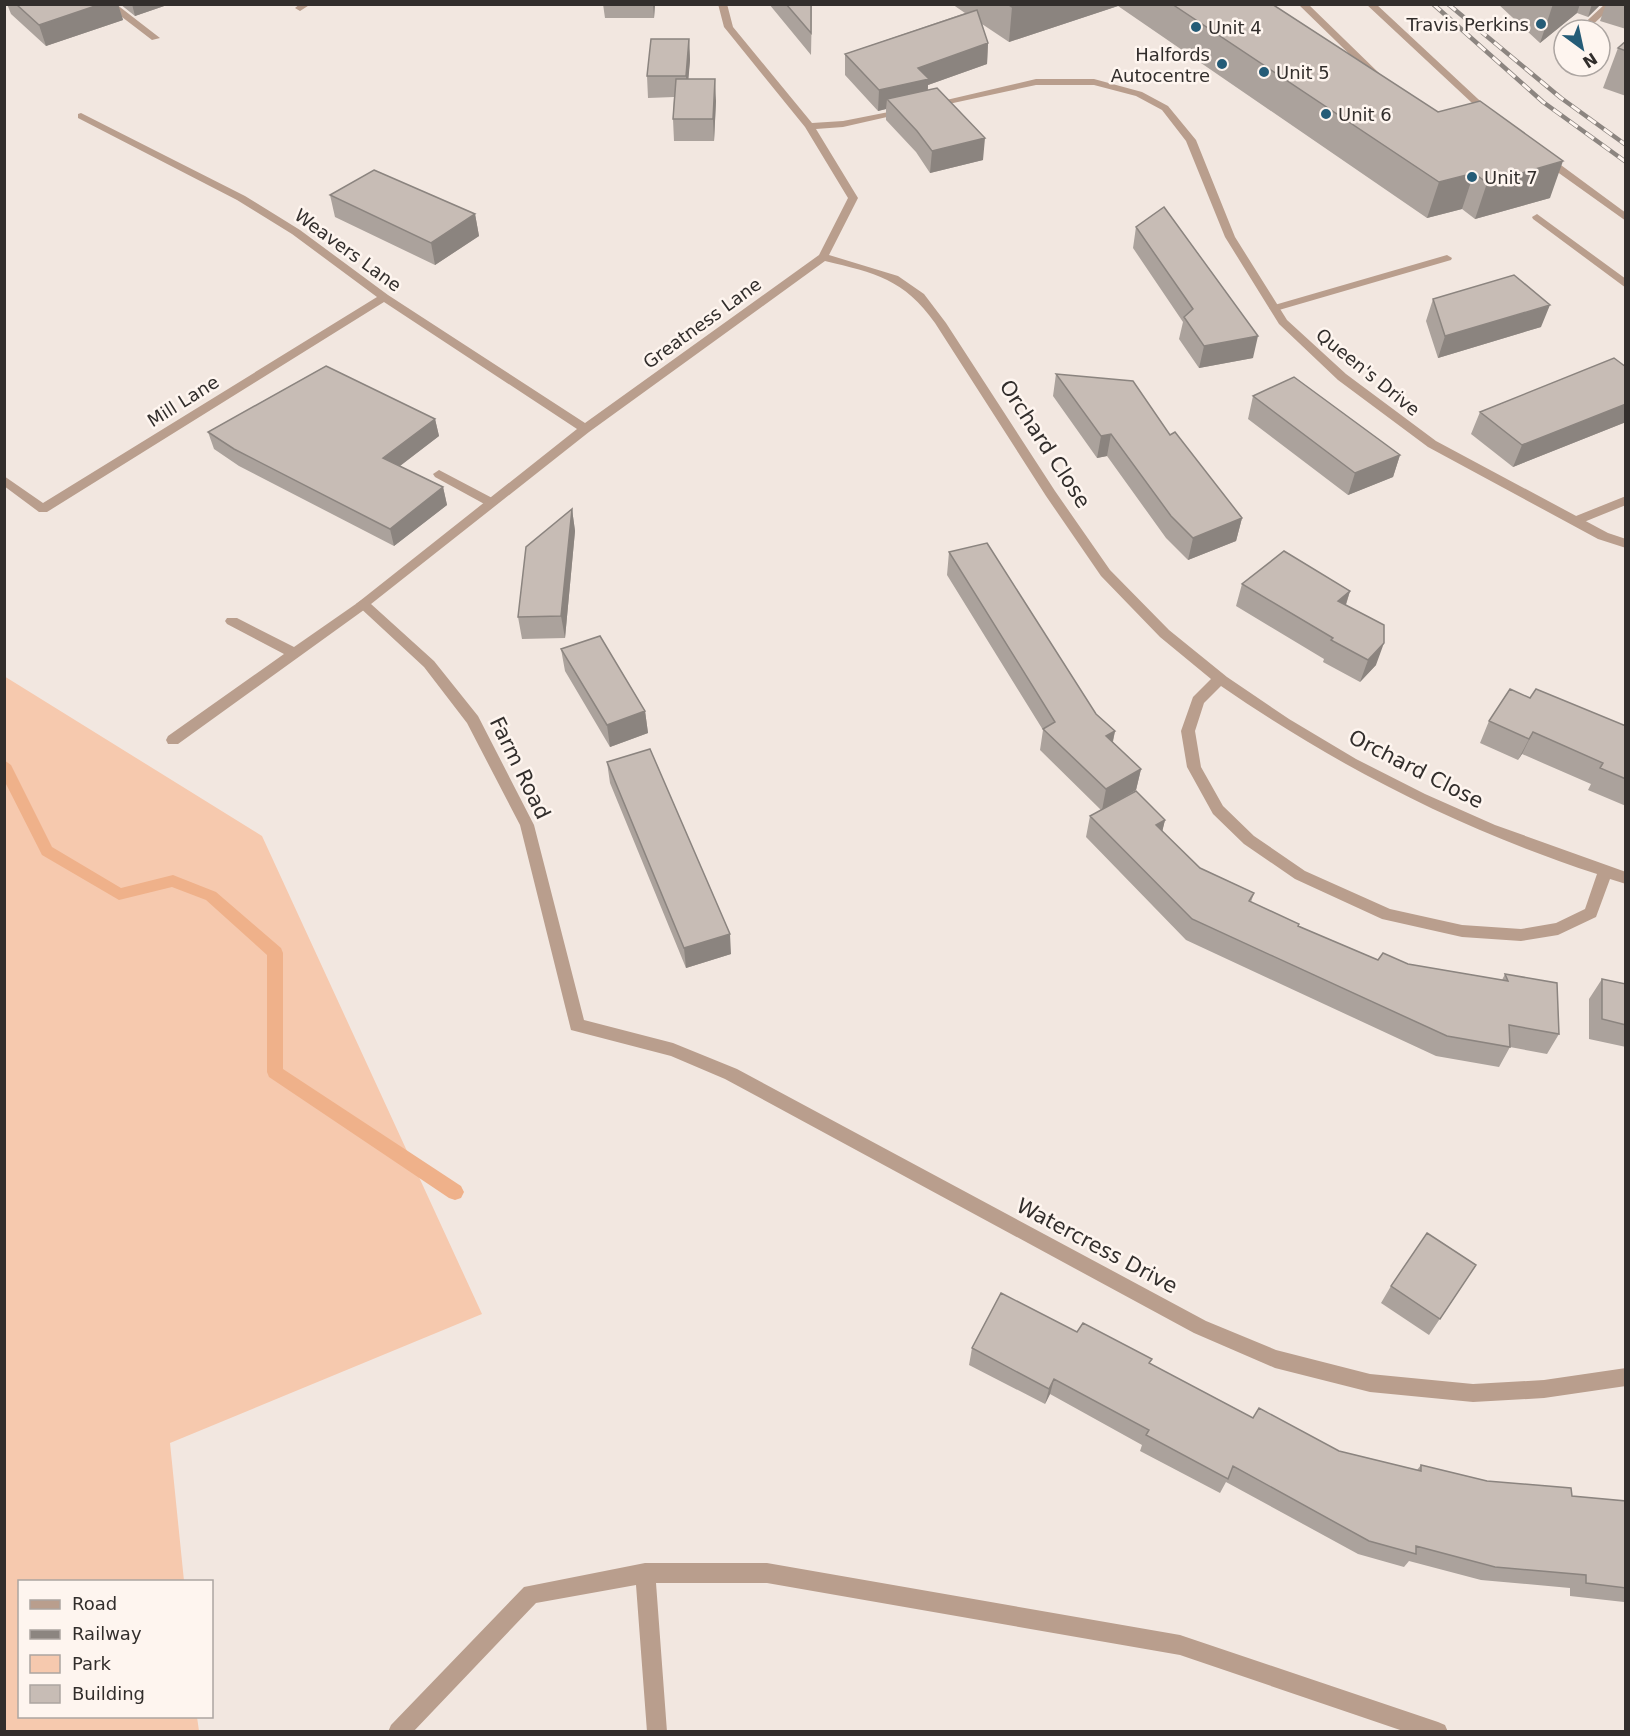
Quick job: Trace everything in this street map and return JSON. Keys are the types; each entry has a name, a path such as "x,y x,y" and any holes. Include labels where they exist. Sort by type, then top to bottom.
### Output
{"street":[{"path":"109,4 155,38"},
{"name":"Greatness Lane","path":"173,740 363,604 585,429 824,257 854,198 809,126 729,27 722,4"},
{"path":"1302,4 1384,83"},
{"path":"1370,4 1500,125"},
{"path":"1595,18 1611,4"},
{"name":"Queen's Drive","path":"809,126 843,124 1036,82 1094,82 1139,94 1165,108 1191,140 1230,237 1283,322 1342,377 1432,444 1575,521 1626,544"},
{"name":"Weavers Lane","path":"81,116 241,198 296,232 384,297 585,429"},
{"path":"1536,151 1626,218"},
{"path":"1537,217 1626,285"},
{"name":"Orchard Close","path":"824,257 872,270 911,288 935,315 987,393 1045,488 1114,583 1173,640 1221,678 1308,737 1422,798 1531,845 1626,878"},
{"path":"1275,308 1447,258"},
{"name":"Mill Lane","path":"4,480 43,510 384,297"},
{"path":"439,474 492,502"},
{"path":"1575,521 1626,500"},
{"name":"Farm Road","path":"363,604 429,664 473,720 527,825 577,1025"},
{"path":"232,621 294,653"},
{"path":"1221,678 1198,701 1188,731 1194,767 1218,810 1249,840 1300,875 1387,915 1462,931 1521,935 1558,929 1591,913 1605,872"},
{"name":"Watercress Drive","path":"577,1025 673,1050 731,1074 1200,1327 1275,1359 1370,1383 1473,1393 1544,1389 1626,1377"},
{"path":"645,1573 657,1731"},
{"path":"398,1731 531,1593 645,1573 767,1573 1180,1645 1438,1731"}],"green space":[{"path":"4,676 262,836 482,1314 170,1443 184,1580 18,1580 18,1718 197,1718 199,1731 5,1731"}],"building":[{"path":"16,4 101,4 39,25"},
{"path":"786,4 811,4 811,33"},
{"path":"1172,4 1272,4 1438,112 1480,101 1563,161 1487,183 1474,173 1439,182"},
{"path":"977,10 988,43 918,68 929,79 879,90 845,54"},
{"path":"651,39 689,39 686,76 647,76"},
{"path":"1626,41 1626,51 1618,48"},
{"path":"676,79 715,79 713,119 673,119"},
{"path":"937,88 985,138 932,151 887,99"},
{"path":"374,170 475,214 431,243 330,195"},
{"path":"1164,207 1258,336 1204,346 1184,317 1193,309 1136,227"},
{"path":"1514,275 1550,305 1445,336 1433,299"},
{"path":"1614,358 1626,367 1626,404 1522,445 1480,412"},
{"path":"326,366 435,419 383,458 443,487 390,529 234,449 208,432"},
{"path":"1056,374 1133,381 1170,435 1175,432 1242,518 1193,538 1171,516 1111,434 1101,436"},
{"path":"1294,377 1400,455 1355,473 1253,396"},
{"path":"572,509 561,616 518,617 526,547"},
{"path":"987,543 1096,714 1115,731 1106,736 1141,769 1106,789 1043,729 1055,722 949,552"},
{"path":"1284,551 1350,591 1338,601 1384,625 1384,643 1368,660 1331,640 1333,638 1242,584"},
{"path":"600,636 645,711 607,725 561,649"},
{"path":"1510,689 1530,698 1536,689 1626,726 1626,779 1600,768 1603,763 1533,732 1529,739 1489,721"},
{"path":"650,749 730,934 684,948 607,762"},
{"path":"1136,791 1165,820 1156,825 1200,868 1254,893 1249,901 1299,924 1298,926 1378,960 1383,953 1408,964 1508,981 1505,974 1557,983 1559,1034 1509,1025 1510,1047 1447,1036 1192,919 1090,816"},
{"path":"1602,979 1626,984 1626,1025 1602,1019"},
{"path":"1427,1233 1476,1265 1440,1319 1391,1286"},
{"path":"1001,1293 1077,1332 1083,1323 1152,1359 1149,1363 1253,1418 1259,1408 1339,1451 1421,1471 1421,1465 1487,1481 1571,1488 1572,1496 1626,1501 1626,1588 1586,1583 1586,1575 1495,1567 1416,1546 1416,1554 1369,1541 1233,1466 1228,1479 1146,1435 1149,1430 1054,1379 1049,1389 972,1348"}],"waterway":[{"path":"4,765 47,851 119,894 173,881 211,896 275,953 275,1072 455,1192"}],"railway":[{"path":"1433,4 1543,102 1626,162"},
{"path":"1448,4 1561,98 1626,145"}],"place":[{"name":"Travis Perkins","path":"1541,24"},
{"name":"Unit 4","path":"1196,27"},
{"name":"Halfords Autocentre","path":"1222,64"},
{"name":"Unit 5","path":"1264,72"},
{"name":"Unit 6","path":"1326,114"},
{"name":"Unit 7","path":"1472,177"}]}
